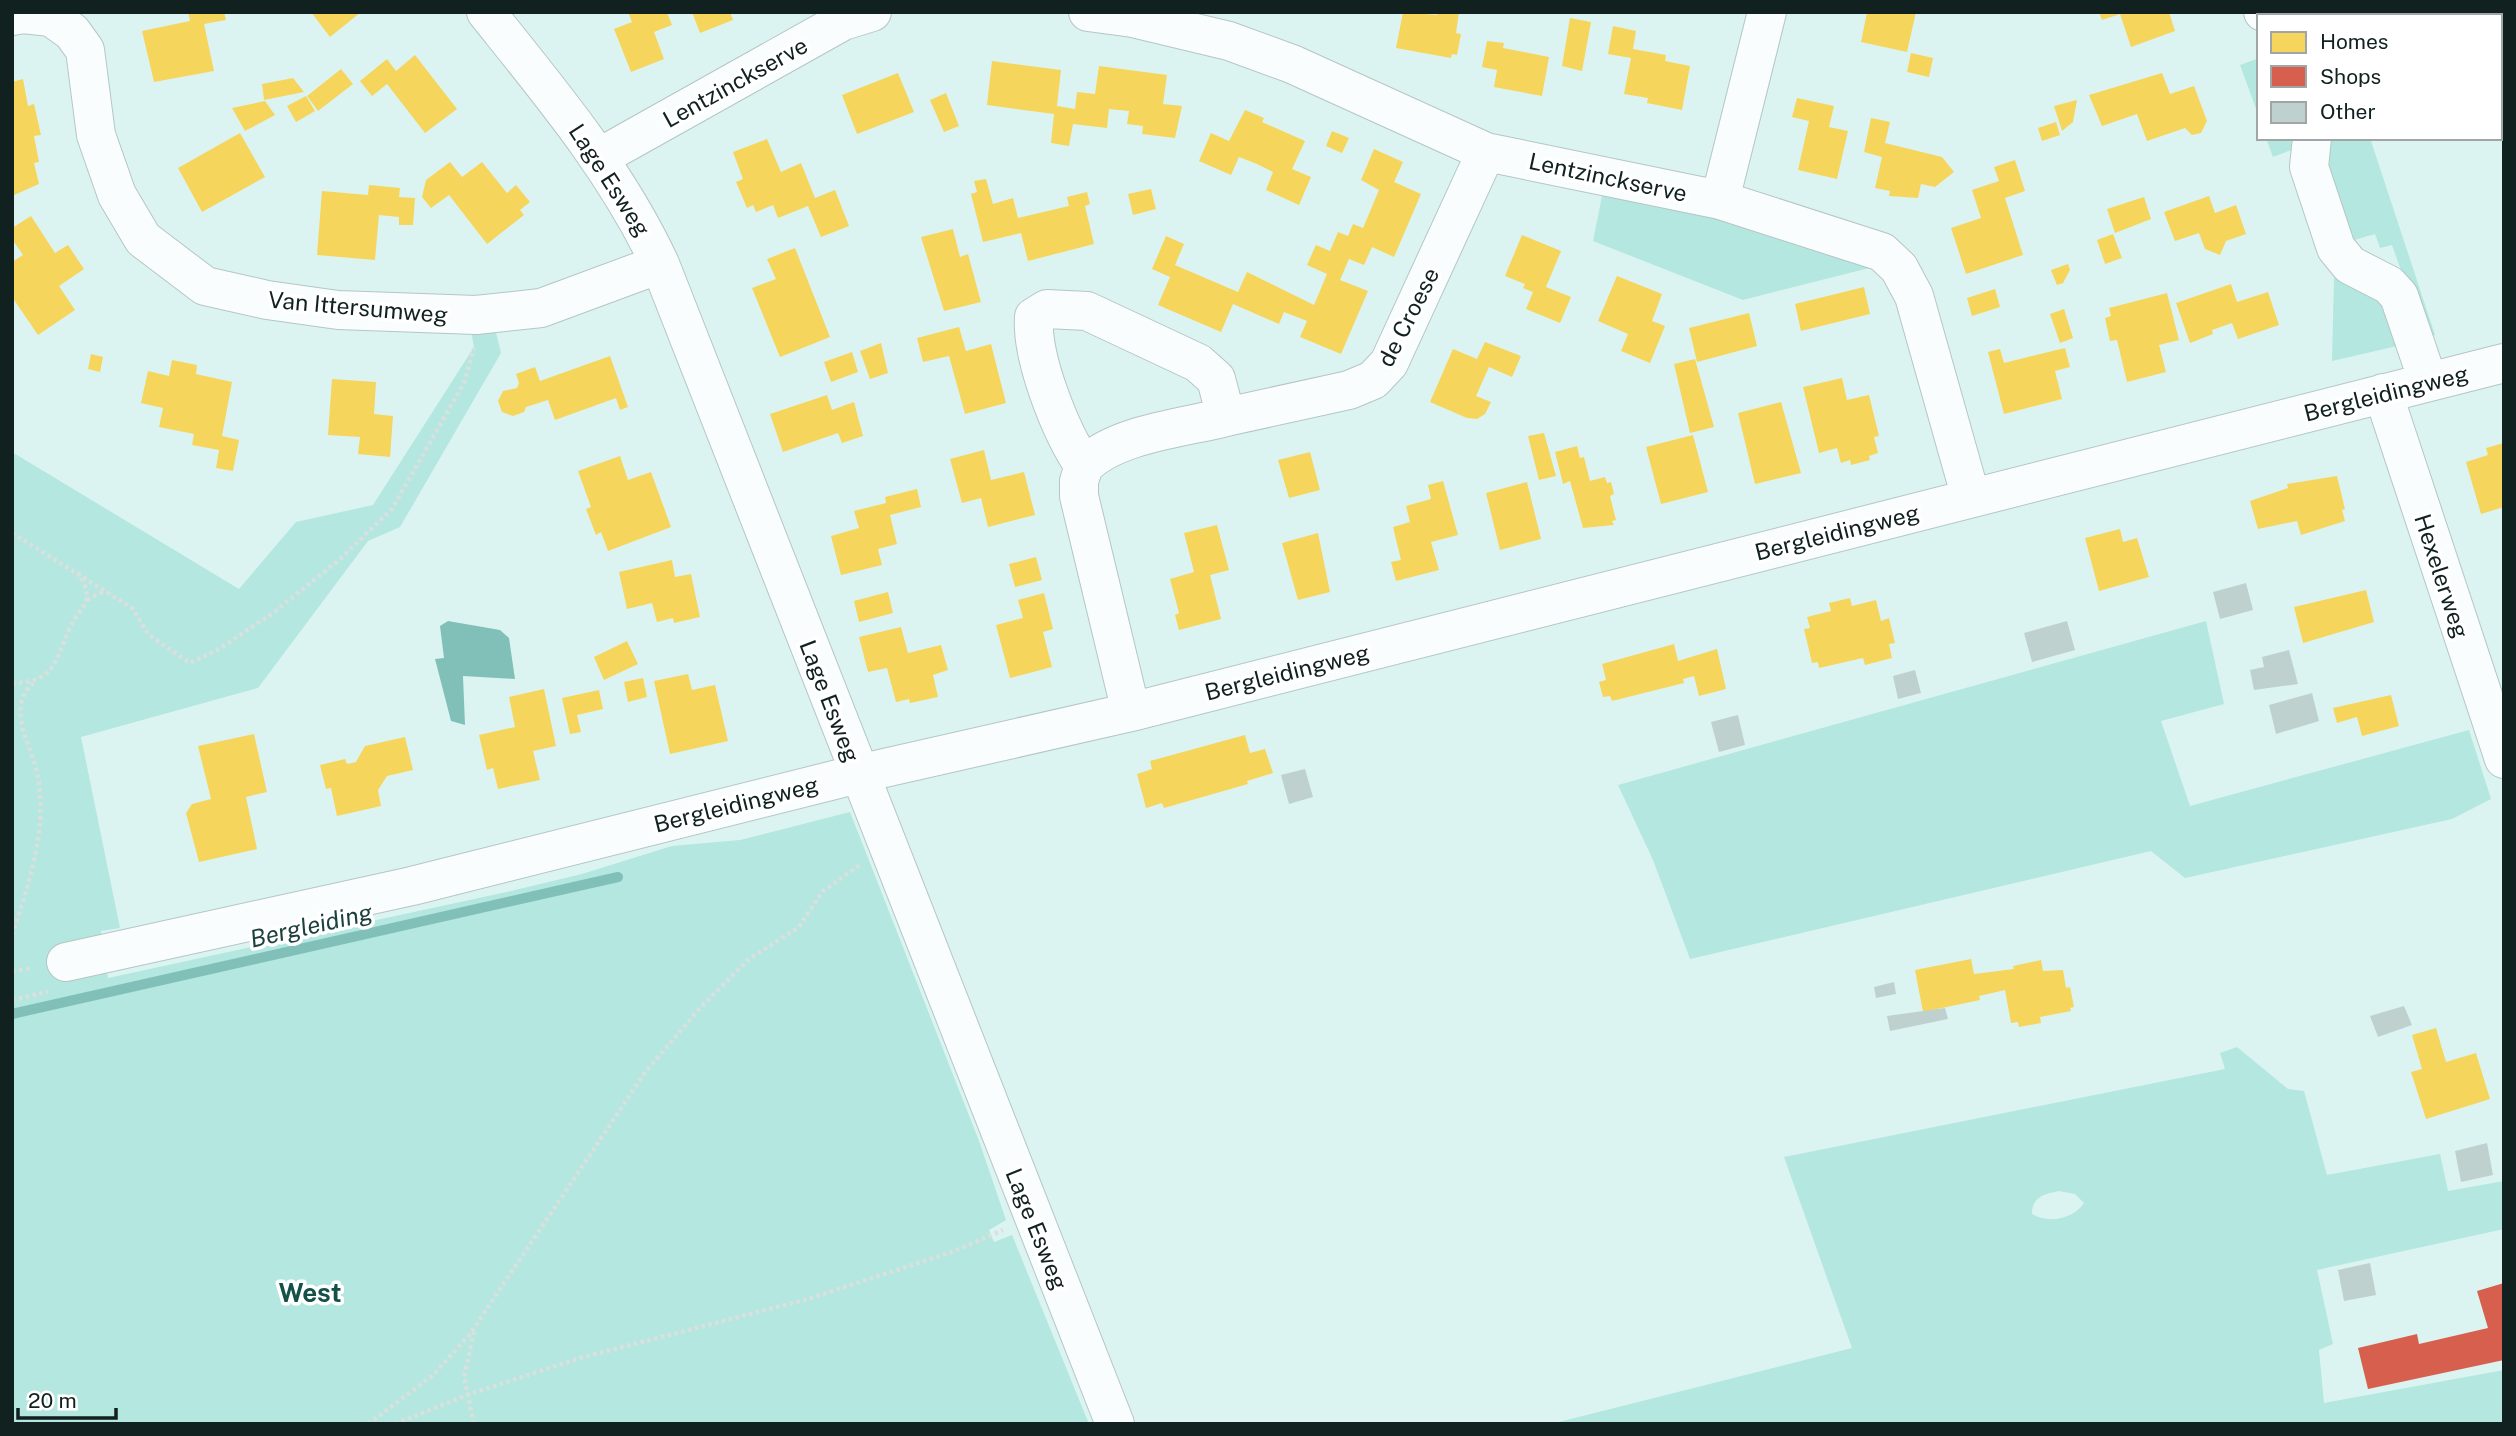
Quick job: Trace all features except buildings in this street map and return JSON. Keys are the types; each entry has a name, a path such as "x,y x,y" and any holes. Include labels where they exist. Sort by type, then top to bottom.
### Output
{"street":[{"name":"Lage Esweg","path":"486,12 600,157 636,213 660,264 1115,1424"},
{"name":"Lentzinckserve","path":"600,157 843,21 872,12"},
{"name":"Lentzinckserve","path":"1088,12 1234,27 1292,64 1486,152 1720,200 1882,252 1899,268 1914,296 1971,498"},
{"path":"1720,200 1767,12"},
{"name":"Van Ittersumweg","path":"12,16 23,14 51,17 72,32 85,50 96,135 117,195 143,239 205,286 267,300 338,310 476,315 541,307 660,264"},
{"path":"2312,140 2309,167 2336,248 2350,265 2379,279 2399,296 2428,381"},
{"name":"de Croese","path":"1084,466 1097,452 1115,444 1349,390 1373,380 1389,363 1486,152"},
{"path":"1131,712 1079,496 1079,481 1084,466 1058,419 1033,334 1034,317 1047,309 1087,311 1198,363 1216,379 1226,417"},
{"name":"Bergleidingweg","path":"66,962 412,886 858,774 1131,712 2504,363"},
{"name":"Hexelerweg","path":"2383,393 2504,759"}],"path":[{"path":"12,533 78,571 132,608 149,635 190,663 219,649 273,613 339,560 392,509 464,383 476,339 476,315"},
{"path":"78,571 87,588 87,600"},
{"path":"12,935 35,851 40,818 39,779 20,714 20,699 33,682 53,669 69,629 87,600 106,590"},
{"path":"12,683 33,682"},
{"path":"368,1424 432,1376 478,1322 646,1071 685,1025 749,959 798,928 823,891 887,846"},
{"path":"395,1424 467,1395 580,1358 847,1286 952,1252 1031,1214"},
{"path":"474,1424 467,1395 465,1363 478,1322"}],"shaded area":[{"path":"2257,59 2257,112 2240,65"},
{"path":"2267,140 2301,140 2299,147 2273,157"},
{"path":"2323,140 2371,140 2435,335 2425,338 2392,245 2380,248 2375,234 2344,243 2317,164"},
{"path":"1603,191 1669,203 1881,265 1743,300 1593,241"},
{"path":"2334,278 2392,298 2406,344 2332,361"},
{"path":"469,320 493,320 501,353 400,527 368,541 258,688 81,737 120,928 101,931 108,978 511,891 582,874 672,846 740,840 850,812 979,1141 1006,1220 989,1230 994,1242 1012,1235 1089,1424 12,1424 12,452 239,589 296,522 373,505 474,347"},
{"path":"448,621 500,630 509,638 515,679 463,676 465,725 451,721 435,659 444,658 440,626"},
{"path":"2206,621 2224,704 2161,721 2190,806 2469,730 2491,799 2452,819 2185,878 2151,851 1690,959 1653,860 1618,785"},
{"path":"2237,1047 2288,1089 2304,1091 2327,1175 2440,1154 2448,1191 2504,1181 2504,1229 2317,1270 2333,1344 2319,1350 2324,1403 2504,1370 2504,1424 1551,1424 1852,1348 1784,1157 2225,1069 2220,1053","holes":["2059,1191 2075,1194 2084,1203 2074,1213 2053,1219 2032,1214 2034,1204 2044,1195"]}],"waterway":[{"name":"Bergleiding","path":"12,1014 618,877"}],"district":[{"name":"West","path":"310,1292"}]}
